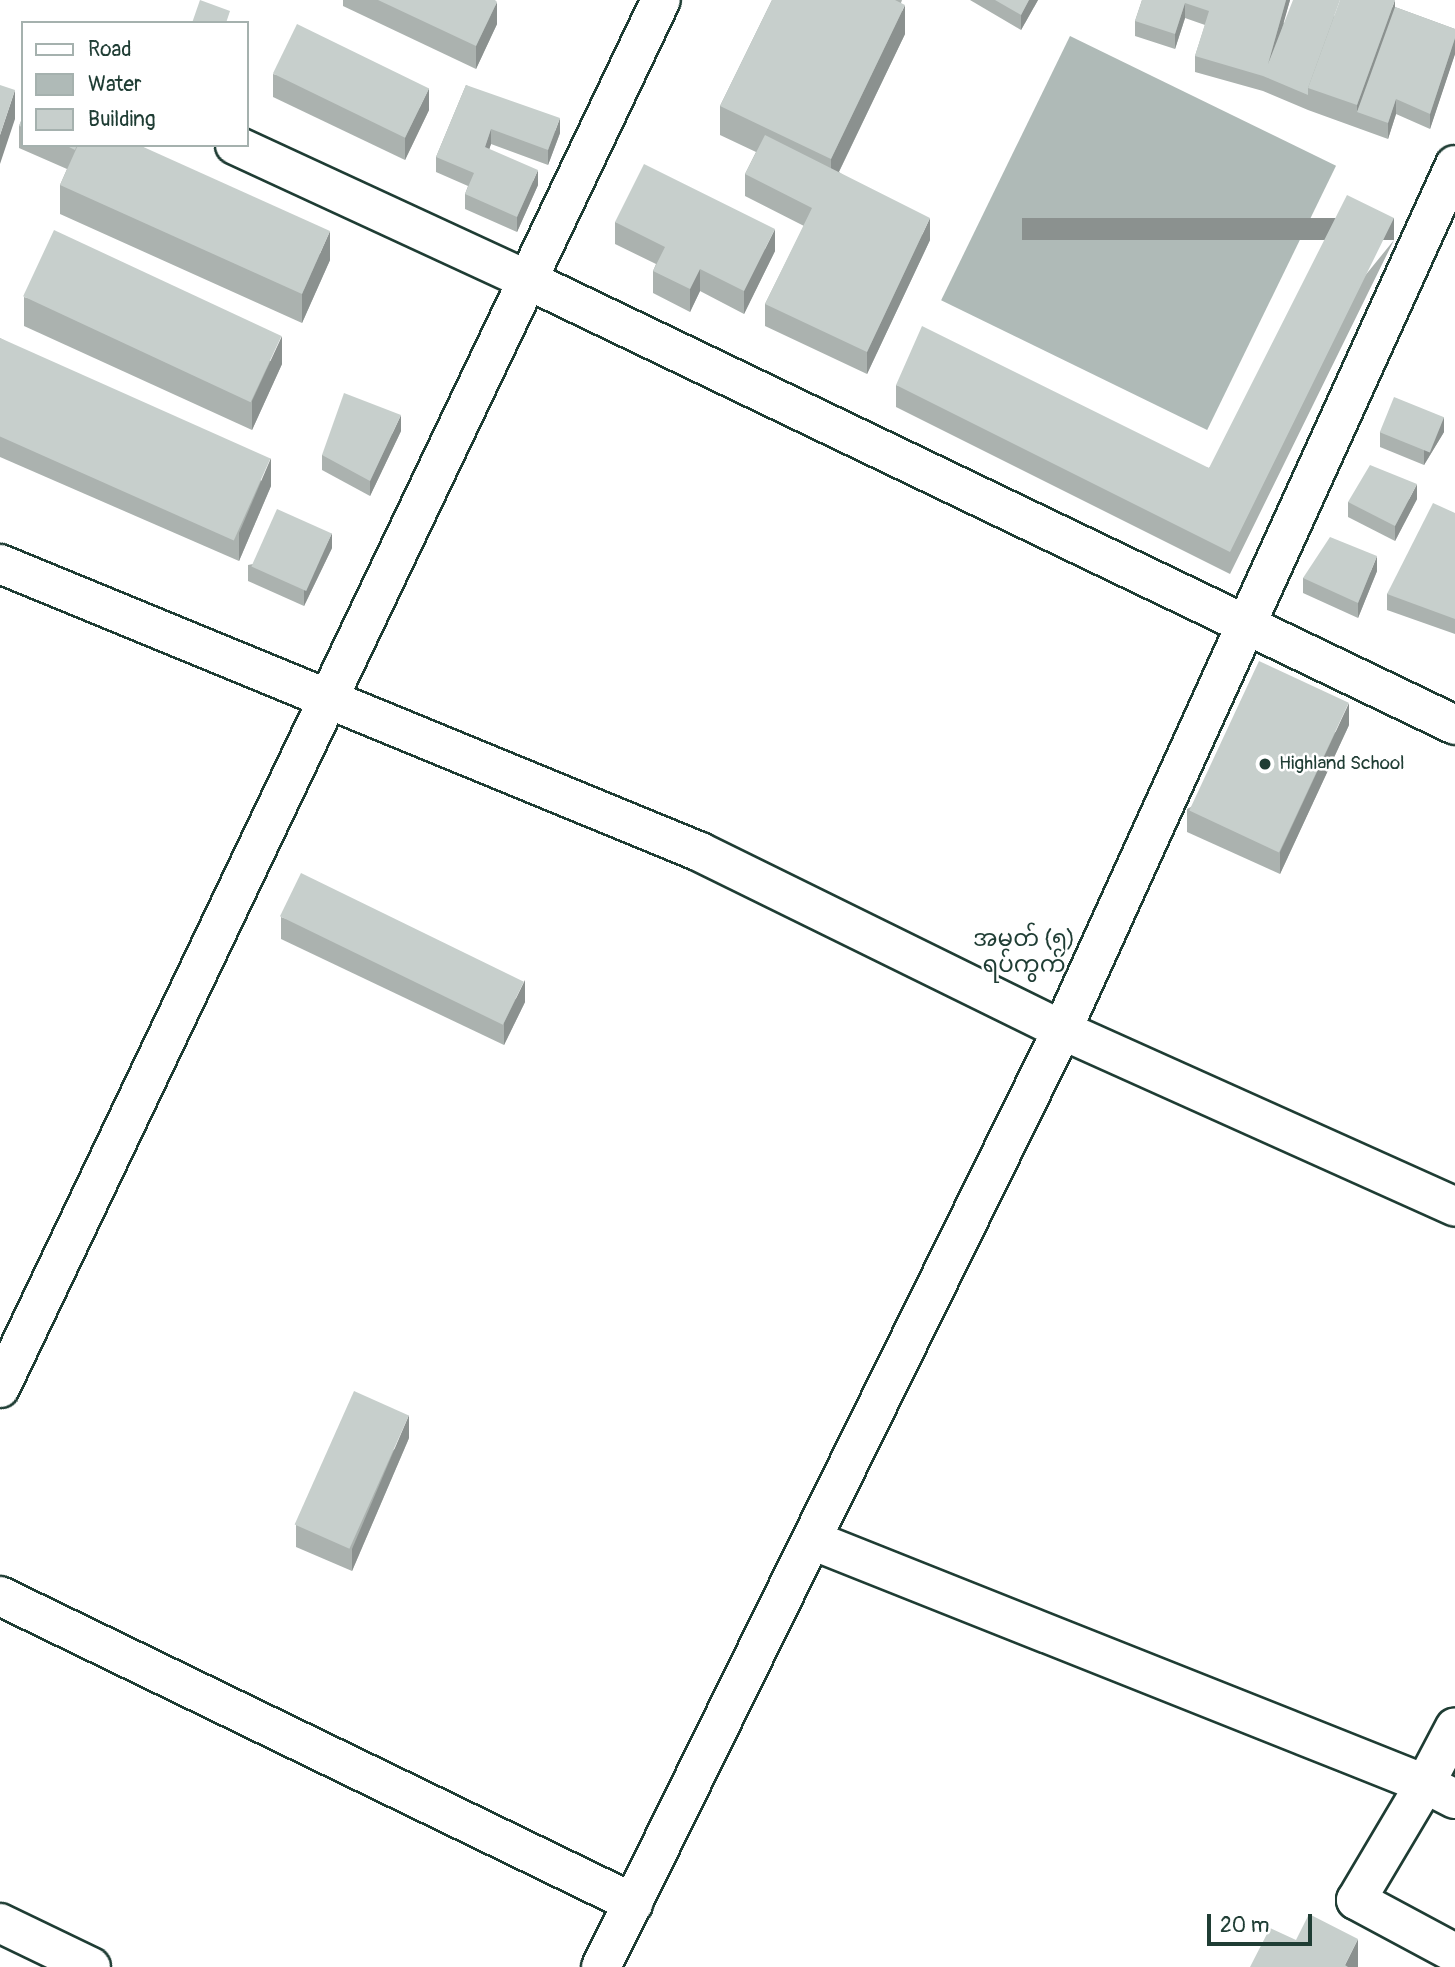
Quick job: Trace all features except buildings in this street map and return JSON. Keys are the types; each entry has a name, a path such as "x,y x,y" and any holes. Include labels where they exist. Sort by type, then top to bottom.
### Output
{"street":[{"path":"0,1388 662,0"},
{"path":"239,147 530,281 1455,725"},
{"path":"601,1967 1062,1030 1455,165"},
{"path":"0,564 700,852 1062,1030 1455,1207"},
{"path":"812,1540 1440,1792"},
{"path":"0,1597 633,1903"},
{"path":"1455,1727 1440,1792 1356,1900 1455,1953"},
{"path":"0,1923 91,1967"}],"water":[{"path":"1070,36 1336,166 1207,430 941,300"}],"place":[{"name":"Highland School","path":"1265,764"}],"district":[{"name":"အမှတ် (၅) ရပ်ကွက်","path":"1024,952"}]}
